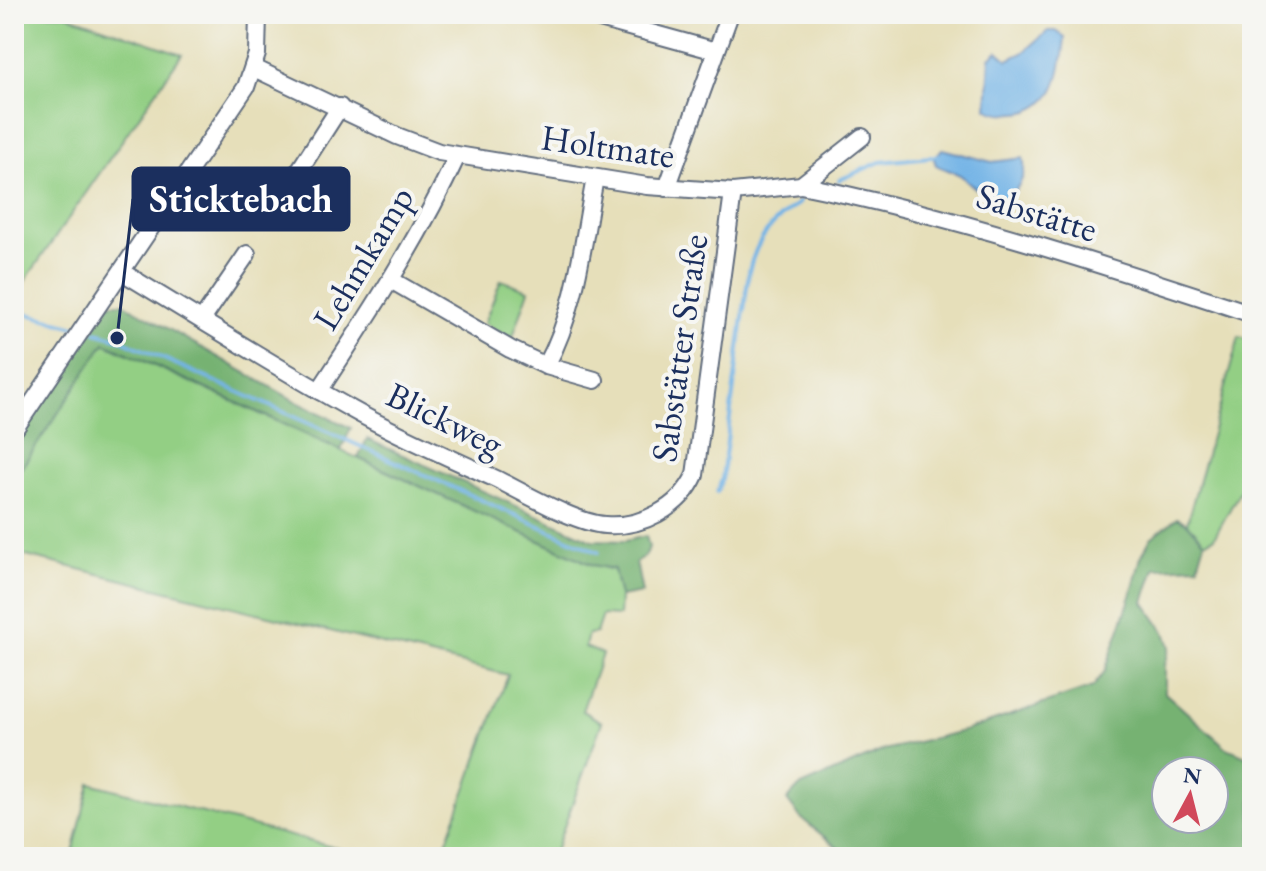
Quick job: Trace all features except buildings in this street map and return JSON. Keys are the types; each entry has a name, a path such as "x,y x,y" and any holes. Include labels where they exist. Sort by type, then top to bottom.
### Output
{"street":[{"path":"14,430 239,98 254,68 258,14"},
{"path":"582,14 716,51"},
{"path":"667,188 730,14"},
{"name":"Holtmate","path":"254,68 406,140 457,156 667,188 733,192 801,185"},
{"path":"291,183 340,107"},
{"path":"801,185 862,137"},
{"name":"Lehmkamp","path":"319,391 391,280 438,197 457,156"},
{"path":"546,366 567,317 595,178"},
{"name":"Sabstätte","path":"801,185 898,206 1006,235 1252,314"},
{"name":"Sabstätter Straße","path":"672,505 688,490 695,475 733,192"},
{"path":"202,320 247,254"},
{"name":"Blickweg","path":"122,272 374,421 587,521 603,525 640,522 672,505"},
{"path":"391,280 510,349 546,366 595,380"}],"green space":[{"path":"14,14 64,14 182,54 14,297"},
{"path":"501,280 529,290 512,339 484,323"},
{"path":"111,303 123,303 299,403 351,428 341,450 105,343 14,479 14,445"},
{"path":"1239,337 1252,340 1252,469 1214,538 1205,542 1187,523"},
{"path":"104,343 593,565 614,570 620,597 619,616 602,615 596,633 588,634 585,647 602,654 582,711 602,722 553,857 441,857 508,675 14,553 14,479"},
{"path":"367,439 592,540 625,541 646,536 649,547 646,555 636,562 642,593 620,597 614,569 593,565 358,458"},
{"path":"1177,518 1187,523 1205,542 1198,566 1155,568 1144,602 1165,632 1170,647 1165,665 1165,693 1227,748 1248,757 1252,755 1252,857 849,857 800,817 787,800 799,787 884,750 967,730 1093,687 1105,671 1141,557 1151,538"},
{"path":"90,783 370,857 72,857"}],"water":[{"path":"1048,31 1056,31 1065,37 1059,75 1049,96 1030,110 1017,113 1001,113 987,108 990,58 998,51 1008,60 1023,53"},
{"path":"942,149 992,162 1023,158 1022,177 1010,197 1003,200 988,198 960,175 936,165 934,159"}],"waterway":[{"path":"839,180 880,162 940,156"},
{"path":"717,492 722,479 752,259 767,231 800,202"},
{"path":"14,310 75,327"},
{"path":"96,332 117,338 598,552"}],"place":[{"name":"Sticktebach","path":"117,338"}]}
